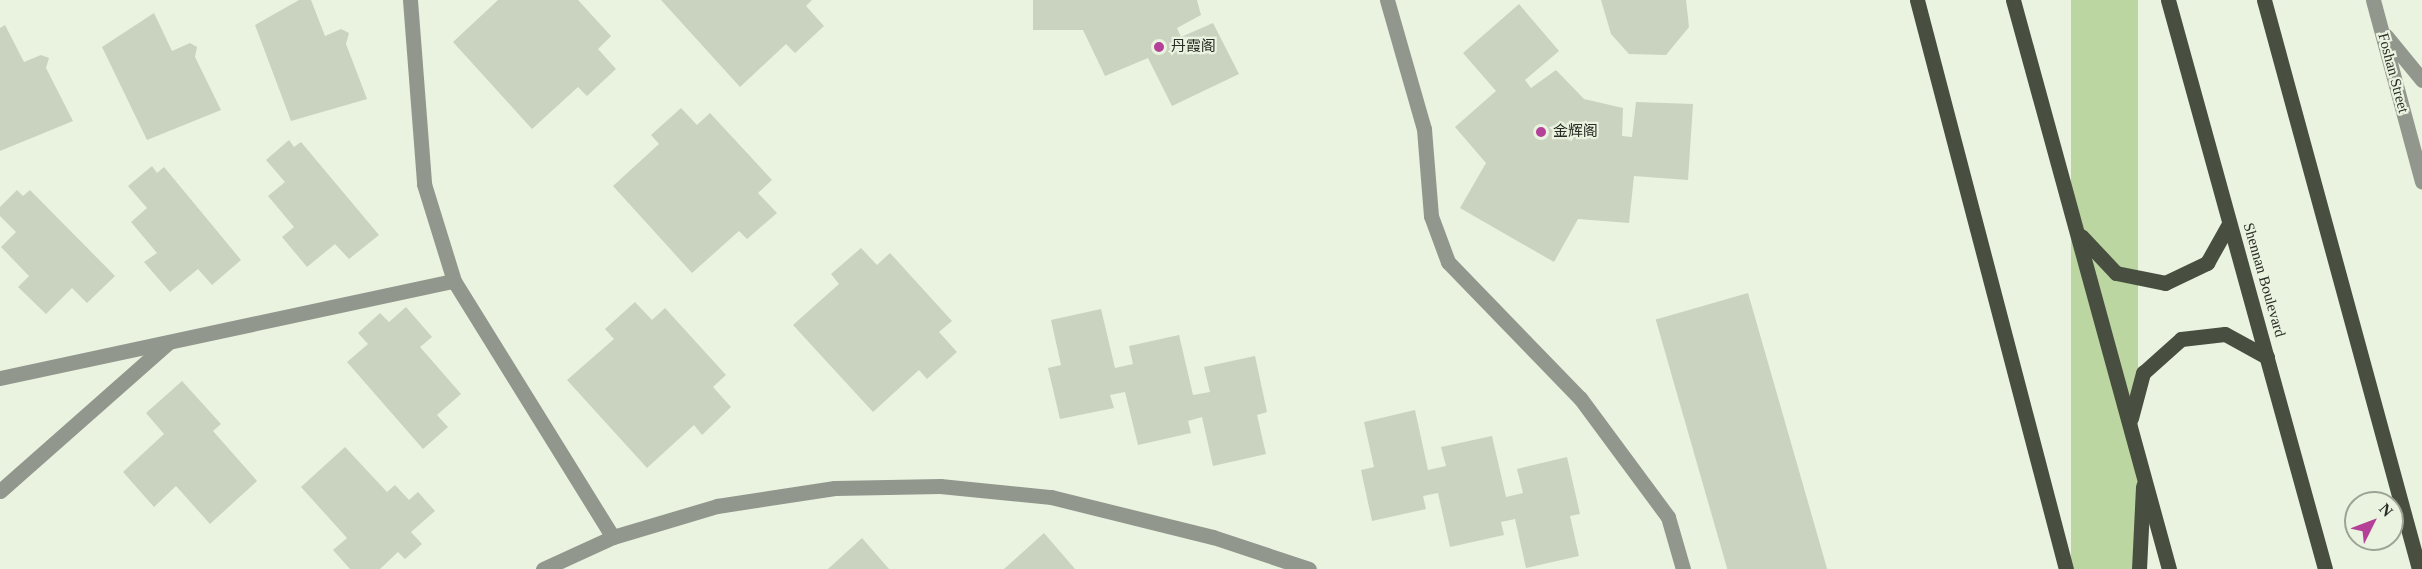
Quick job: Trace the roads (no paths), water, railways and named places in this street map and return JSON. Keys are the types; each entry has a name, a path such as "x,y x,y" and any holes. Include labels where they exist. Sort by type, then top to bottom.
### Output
{"main road":[{"path":"1917,0 2066,569"},
{"path":"2013,0 2169,569"},
{"name":"Shennan Boulevard","path":"2168,0 2325,569"},
{"path":"2264,0 2419,569"},
{"path":"2075,229 2116,273 2165,283 2207,263 2229,224"},
{"path":"2130,423 2143,373 2181,339 2225,334 2267,357"},
{"path":"2139,569 2143,471"}],"street":[{"path":"410,0 424,184 454,280 613,537"},
{"path":"1387,0 1424,129 1431,216 1448,262 1580,398 1668,516 1683,569"},
{"name":"Foshan Street","path":"2373,0 2422,181"},
{"path":"2380,28 2422,80"},
{"path":"0,378 454,280"},
{"path":"0,491 171,340"},
{"path":"543,569 613,537 694,511 777,495 940,486 1051,497 1213,537 1309,569"}],"place":[{"name":"丹霞阁","path":"1159,47"},
{"name":"金辉阁","path":"1541,132"}]}
